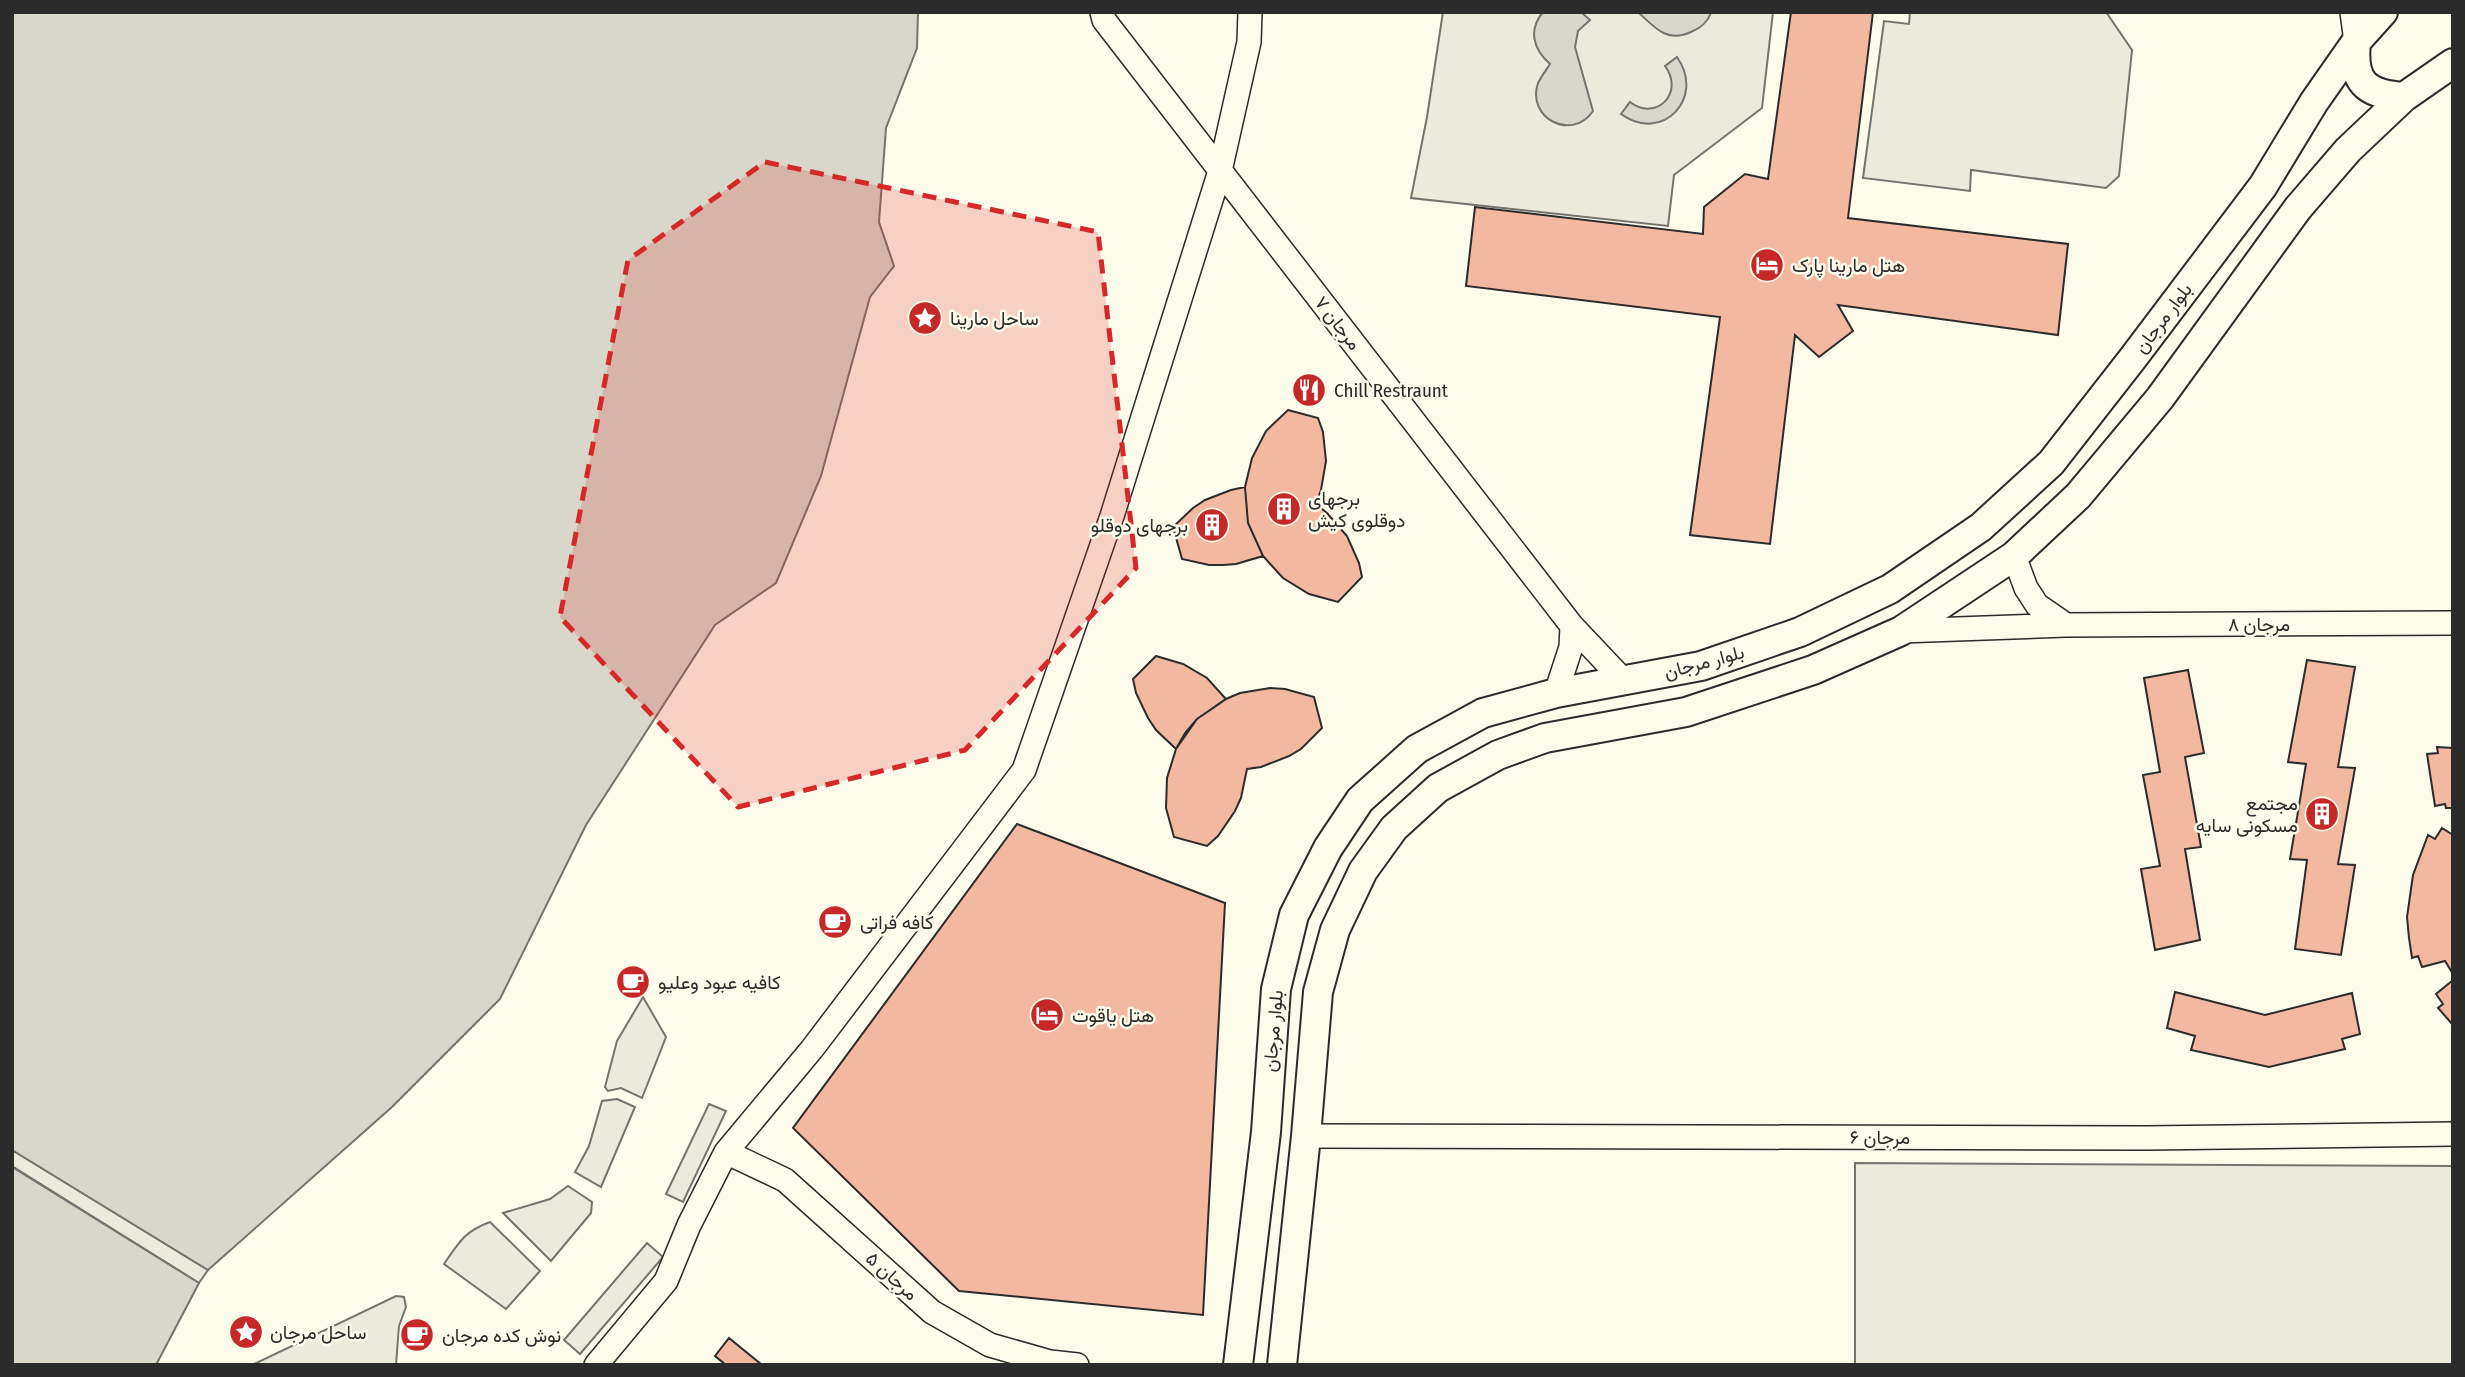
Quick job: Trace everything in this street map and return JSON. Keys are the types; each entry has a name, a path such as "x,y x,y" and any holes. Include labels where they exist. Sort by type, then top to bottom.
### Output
{"main road":[{"name":"بلوار مرجان","path":"1238,1365 1266,1132 1276,989 1294,915 1328,848 1360,800 1417,750 1483,713 1556,693 1701,666 1800,632 1890,589 1981,527 2051,463 2133,358 2263,186 2314,102 2356,42 2383,12"},
{"path":"2356,42 2354,64 2363,83 2382,95 2404,97"},
{"name":"بلوار مرجان","path":"1282,1365 1318,992 1335,930 1363,871 1394,828 1438,788 1498,755 1545,738 1686,712 1813,670 1901,631 2014,556 2078,496 2160,398 2298,208 2348,150 2404,97 2453,63"},
{"path":"1266,1132 1306,1136"}],"street":[{"path":"596,1365 666,1281 689,1225 726,1152 812,1049 1024,770 1112,516 1220,171 1249,42 1250,12"},
{"path":"2352,12 2356,42"},
{"name":"مرجان ۷","path":"1103,16 1572,626 1624,681"},
{"path":"2014,556 2026,587 2037,605 2066,625"},
{"name":"مرجان ۸","path":"1901,631 2066,625 2453,622"},
{"path":"1556,693 1571,647 1572,626"},
{"name":"مرجان ۶","path":"1306,1136 2147,1138 2453,1134"},
{"name":"مرجان ۵","path":"726,1152 785,1180 932,1312 990,1345 1050,1362 1077,1365"}],"highlighted area":[{"path":"765,162 1098,232 1136,568 965,750 738,807 560,617 628,260"}],"shaded area":[{"path":"12,12 918,12 917,48 886,128 879,222 894,266 870,297 821,476 776,583 715,625 586,825 500,999 392,1107 208,1270 12,1150"},
{"path":"1443,12 1773,12 1762,108 1674,175 1668,226 1411,198"},
{"path":"1543,12 1581,12 1590,20 1578,31 1575,47 1593,111 1574,125 1553,122 1539,106 1536,96 1538,83 1550,64 1534,39 1535,26"},
{"path":"1638,12 1711,13 1698,29 1675,36 1662,32"},
{"path":"1910,12 2106,12 2132,50 2119,176 2106,188 1971,170 1970,191 1863,178 1884,21 1909,24"},
{"path":"1677,57 1685,72 1686,87 1683,101 1675,112 1664,120 1651,124 1636,122 1621,114 1630,102 1649,109 1665,102 1672,86 1665,66"},
{"path":"643,997 666,1037 642,1098 621,1088 608,1091 605,1087 617,1041"},
{"path":"617,1099 635,1107 601,1187 575,1172 589,1146 602,1101"},
{"path":"709,1104 726,1111 683,1202 666,1194"},
{"path":"12,1150 208,1270 199,1283 12,1166"},
{"path":"1855,1163 2453,1166 2453,1365 1855,1365"},
{"path":"12,1167 199,1283 156,1365 12,1365"},
{"path":"568,1186 592,1202 591,1213 551,1261 503,1213 550,1199"},
{"path":"490,1222 540,1271 506,1309 444,1264 463,1238 474,1229"},
{"path":"647,1243 663,1257 580,1354 564,1340"},
{"path":"396,1296 404,1297 406,1307 399,1326 396,1365 252,1365"}],"building":[{"name":"هتل مارینا پارک","path":"1791,12 1873,12 1848,218 2068,244 2058,335 1838,305 1853,331 1819,357 1795,335 1770,544 1690,535 1720,317 1466,286 1475,207 1703,234 1704,207 1745,174 1768,179"},
{"name":"برجهای دوقلوی کیش","path":"1288,410 1318,418 1323,432 1326,461 1316,504 1347,536 1359,563 1362,577 1338,602 1309,594 1283,578 1263,556 1248,523 1245,487 1252,458 1266,431"},
{"name":"برجهای دوقلو","path":"1245,487 1248,523 1263,556 1223,565 1182,559 1173,527 1205,500"},
{"path":"1156,656 1183,664 1207,678 1226,699 1197,719 1176,749 1156,730 1136,693 1133,679"},
{"name":"مجتمع مسکونی سایه","path":"2307,660 2355,667 2338,767 2355,768 2338,864 2355,865 2341,955 2295,949 2307,860 2290,859 2306,764 2288,762"},
{"name":"مجتمع مسکونی سایه","path":"2188,670 2204,753 2185,757 2201,847 2185,849 2200,940 2155,950 2141,869 2160,866 2143,775 2160,772 2144,678"},
{"path":"1270,688 1314,697 1322,728 1301,749 1289,756 1261,767 1247,769 1241,798 1235,811 1218,836 1207,846 1174,837 1166,808 1167,778 1176,749 1185,733 1197,719 1226,699 1240,693"},
{"path":"2437,747 2453,748 2453,808 2446,808 2445,804 2435,806 2427,754 2438,753"},
{"name":"هتل یاقوت","path":"1017,824 1225,903 1203,1315 959,1291 793,1128"},
{"path":"2442,828 2453,835 2453,974 2445,961 2422,967 2418,956 2412,958 2407,917 2413,875 2428,835 2435,839"},
{"path":"2453,980 2453,1025 2438,1008 2443,1004 2436,994"},
{"path":"2175,992 2265,1015 2352,993 2360,1034 2342,1039 2345,1049 2269,1067 2191,1050 2195,1036 2167,1028"},
{"path":"729,1338 762,1365 726,1365 715,1356"}],"place":[{"name":"هتل مارینا پارک","path":"1767,265"},
{"name":"ساحل مارینا","path":"925,318"},
{"name":"Chill Restraunt","path":"1309,390"},
{"name":"برجهای دوقلوی کیش","path":"1284,509"},
{"name":"برجهای دوقلو","path":"1212,525"},
{"name":"مجتمع مسکونی سایه","path":"2322,814"},
{"name":"کافه فراتی","path":"835,922"},
{"name":"کافیه عبود وعلیو","path":"633,982"},
{"name":"هتل یاقوت","path":"1047,1015"},
{"name":"ساحل مرجان","path":"246,1332"},
{"name":"نوش کده مرجان","path":"417,1335"}]}
